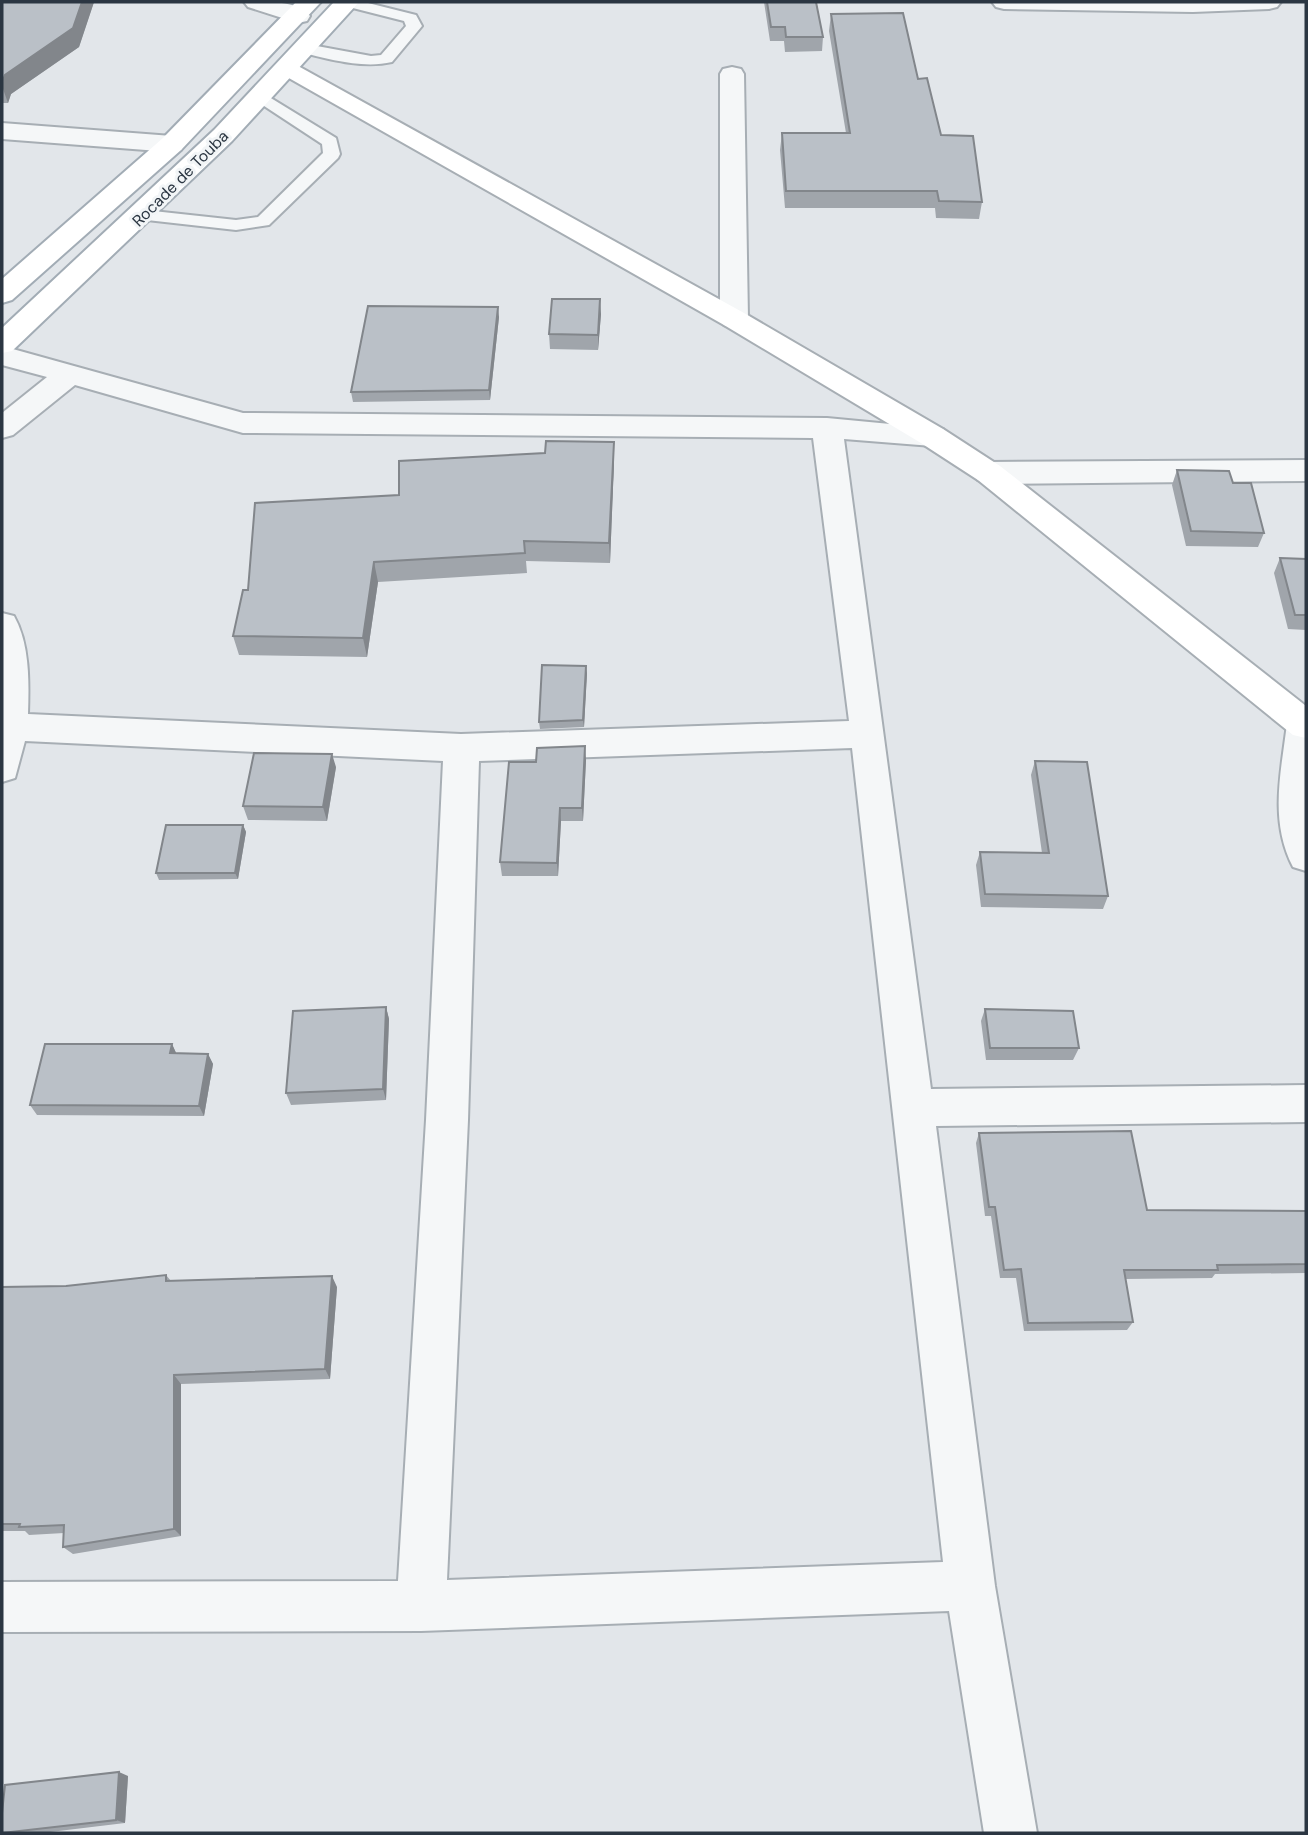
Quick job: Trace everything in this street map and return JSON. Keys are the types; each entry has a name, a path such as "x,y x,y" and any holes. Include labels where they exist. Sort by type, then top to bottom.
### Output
{"main road":[{"name":"Rocade de Touba","path":"2,344 144,215 298,59 346,2"},
{"name":"Rocade de Touba","path":"2,294 172,144 303,9"},
{"path":"261,53 298,59 932,436 989,473 1306,725"}],"street":[{"path":"256,2 303,9"},
{"path":"1004,2 1193,5 1269,2"},
{"path":"732,74 734,320"},
{"path":"2,131 172,144"},
{"path":"2,355 68,376 243,423 827,428 932,436"},
{"path":"2,428 68,376"},
{"path":"827,428 868,734 970,1586 1011,1833"},
{"path":"989,473 1306,470"},
{"path":"2,625 9,653 12,727 2,768"},
{"path":"1306,725 1295,807 1306,856"},
{"path":"12,727 461,748 868,734"},
{"path":"421,1606 447,1120 461,748"},
{"path":"913,1108 1306,1103"},
{"path":"2,1607 421,1606 970,1586"}],"lane":[{"path":"298,59 386,59 414,26 411,18 346,2"},
{"path":"144,215 236,225 262,221 331,154 330,142 261,97"}],"building":[{"path":"2,2 82,2 73,28 5,75 2,83"},
{"path":"767,2 816,2 823,37 786,37 785,27 771,27"},
{"path":"903,13 918,79 927,78 941,135 973,136 982,202 939,201 937,191 786,191 782,133 850,133 831,14"},
{"path":"552,299 600,299 598,335 549,334"},
{"path":"368,306 498,307 489,390 351,392"},
{"path":"546,441 614,442 609,543 524,541 525,553 374,562 363,638 233,636 243,590 248,590 255,503 399,495 399,461 545,453"},
{"path":"1177,470 1229,471 1233,483 1251,483 1264,533 1191,531"},
{"path":"1280,558 1306,559 1306,615 1295,615"},
{"path":"542,665 586,666 583,720 539,722"},
{"path":"585,746 582,808 560,808 557,863 500,862 509,762 536,762 537,748"},
{"path":"254,753 332,754 323,807 243,806"},
{"path":"1035,761 1087,762 1108,896 985,894 980,852 1049,853"},
{"path":"166,825 243,825 235,873 156,873"},
{"path":"386,1007 383,1089 286,1093 293,1011"},
{"path":"985,1009 1073,1011 1079,1048 990,1048"},
{"path":"45,1044 172,1044 170,1053 208,1054 199,1106 30,1105"},
{"path":"1131,1131 1147,1210 1306,1211 1306,1264 1217,1265 1218,1270 1124,1270 1133,1322 1028,1323 1021,1269 1004,1270 995,1207 989,1207 979,1133"},
{"path":"166,1275 166,1281 332,1276 325,1369 174,1375 174,1529 63,1547 64,1525 19,1527 20,1524 2,1524 2,1287 66,1286"},
{"path":"119,1772 116,1820 2,1833 5,1785"}]}
